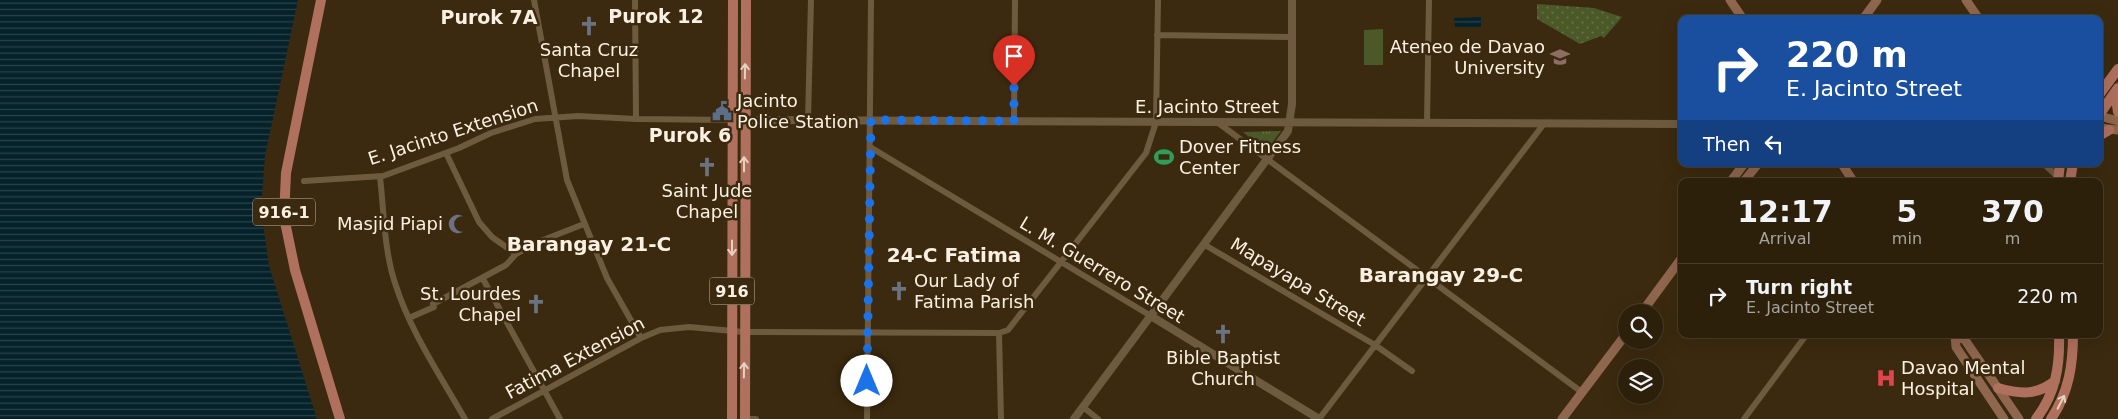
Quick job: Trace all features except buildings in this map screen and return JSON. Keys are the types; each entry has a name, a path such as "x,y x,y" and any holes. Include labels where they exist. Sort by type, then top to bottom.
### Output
{"main road":[{"name":"916-1","path":"321,0 286,173 284,217 289,247 340,419"},
{"name":"916","path":"732,419 733,0"},
{"name":"916","path":"745,419 744,120 746,0"},
{"path":"1730,0 1740,15"},
{"path":"1866,15 1877,0"},
{"path":"1966,0 1976,15"},
{"path":"2103,86 2118,69"},
{"path":"2117,90 2118,112"},
{"path":"2103,109 2117,90"},
{"path":"2103,116 2118,121"},
{"path":"1733,178 1742,167"},
{"path":"1746,178 1756,167"},
{"path":"1844,167 1852,178"},
{"path":"1648,304 1678,263"},
{"path":"1955,338 1956,347 2004,419"},
{"path":"1962,338 1965,340 2019,419"},
{"path":"2036,419 2048,401 2055,381 2059,338"},
{"path":"2051,419 2068,383 2073,338"},
{"path":"1563,419 1618,345"},
{"path":"2060,346 2073,347"},
{"path":"1998,388 2028,394 2045,389 2055,381"}],"street":[{"path":"534,0 566,176 606,278 641,338"},
{"path":"635,0 636,119"},
{"path":"808,120 811,0"},
{"path":"867,419 871,0"},
{"path":"1014,121 1015,0"},
{"path":"1001,419 1000,333 1008,330 1015,324 1137,167 1153,138 1156,122 1158,0"},
{"path":"1074,419 1284,139 1291,122 1292,0"},
{"path":"1427,123 1429,0"},
{"path":"1157,35 1292,36"},
{"name":"E. Jacinto Extension","path":"304,181 380,177 446,153 505,128 535,119 555,117 733,120"},
{"name":"E. Jacinto Street","path":"733,120 1543,125 1678,124"},
{"path":"1217,122 1582,393"},
{"path":"1319,419 1543,125"},
{"name":"L. M. Guerrero Street","path":"870,146 1319,419"},
{"path":"446,153 479,222 492,236 516,254"},
{"path":"2047,167 2057,178"},
{"path":"380,177 392,273 409,318 465,419"},
{"path":"409,318 434,307 433,304 506,265 516,254 538,242 584,224"},
{"name":"Mapayapa Street","path":"1205,245 1375,346 1412,371"},
{"path":"483,278 560,419"},
{"name":"Fatima Extension","path":"492,419 641,338 660,330 676,327 744,332 1000,333"},
{"path":"1744,419 1804,338"},
{"path":"1083,407 1098,419"},
{"path":"745,419 756,419"}],"green space":[{"path":"1537,4 1594,8 1622,17 1604,38 1601,36 1580,44 1537,19"},
{"path":"1383,29 1383,65 1364,65 1364,30"},
{"path":"1281,131 1266,151 1243,132"}],"water":[{"path":"0,0 298,0 265,156 261,209 269,266 317,419 0,419"},
{"path":"1481,17 1481,27 1455,27 1454,18"}],"place":[{"name":"Santa Cruz Chapel","path":"589,26"},
{"name":"Ateneo de Davao University","path":"1560,57"},
{"name":"Jacinto Police Station","path":"722,111"},
{"name":"Dover Fitness Center","path":"1164,157"},
{"name":"Saint Jude Chapel","path":"707,167"},
{"name":"Masjid Piapi","path":"458,224"},
{"name":"Our Lady of Fatima Parish","path":"899,291"},
{"name":"St. Lourdes Chapel","path":"536,304"},
{"name":"Bible Baptist Church","path":"1223,334"},
{"name":"Davao Mental Hospital","path":"1886,378"}],"district":[{"name":"Purok 12","path":"656,16"},
{"name":"Purok 7A","path":"489,17"},
{"name":"Purok 6","path":"690,135"},
{"name":"Barangay 21-C","path":"589,244"},
{"name":"24-C Fatima","path":"954,255"},
{"name":"Barangay 29-C","path":"1441,275"}],"route":[{"path":"867,381 871,120 1014,121 1014,86"}]}
